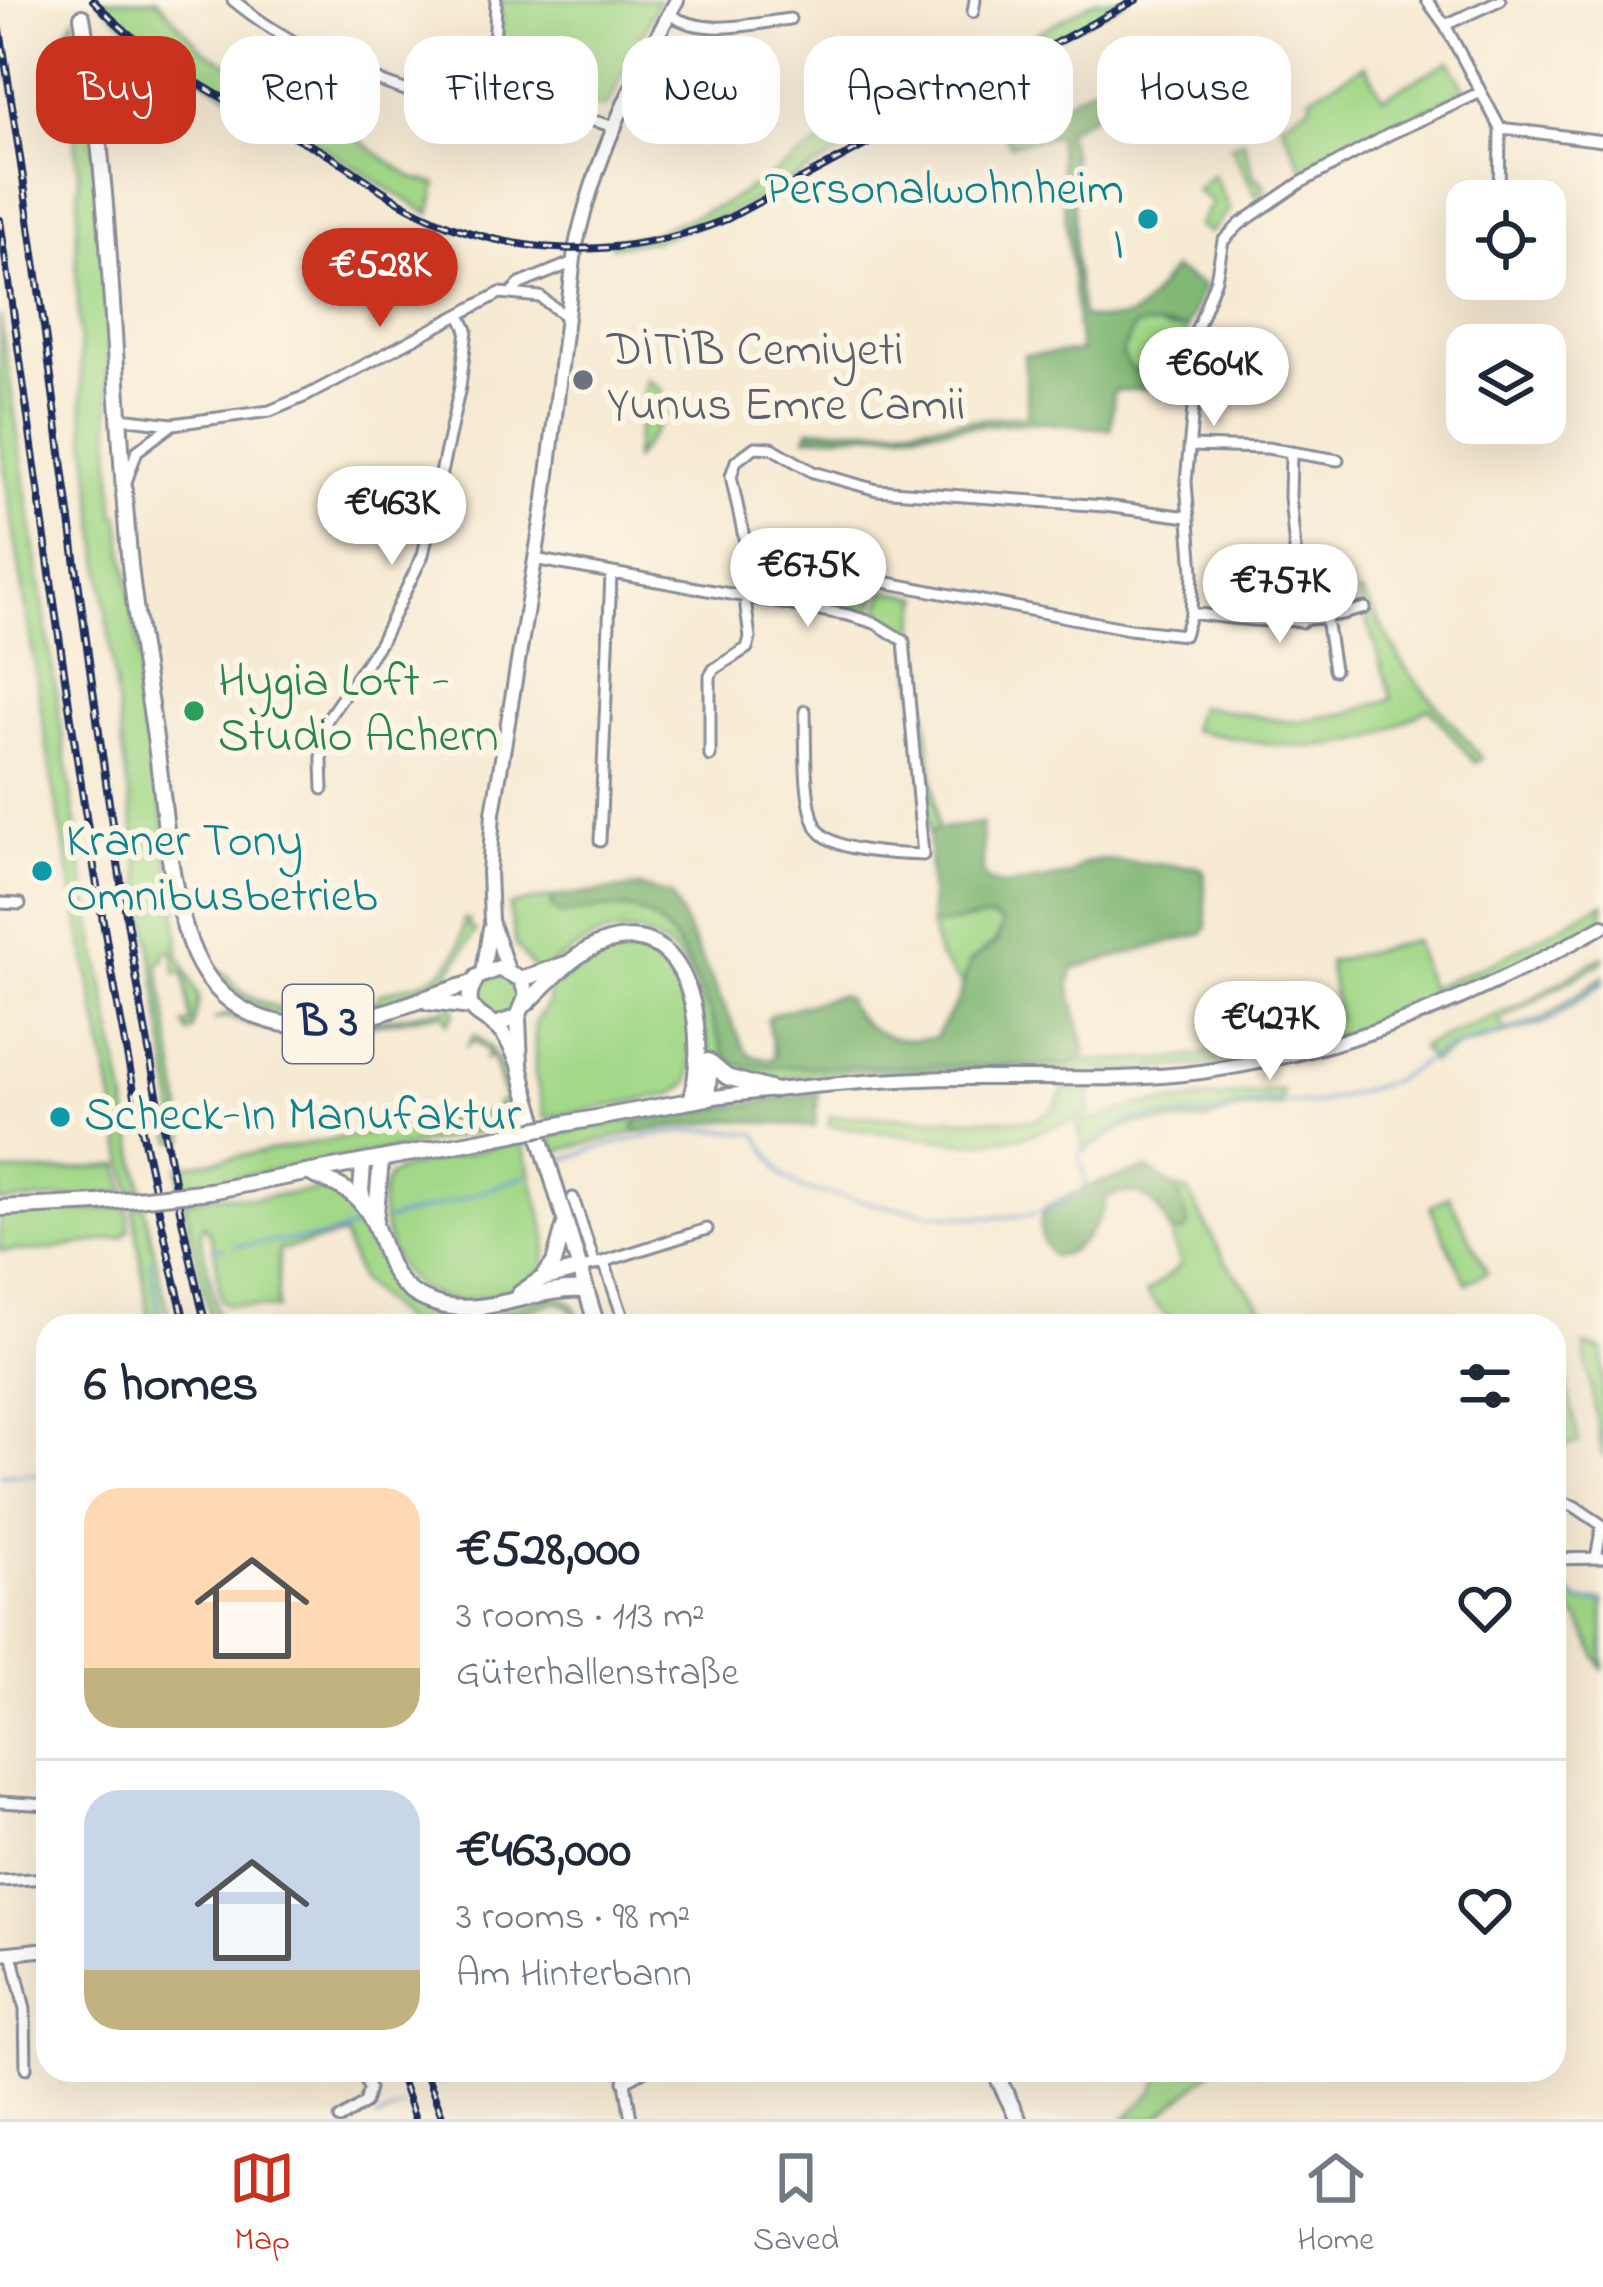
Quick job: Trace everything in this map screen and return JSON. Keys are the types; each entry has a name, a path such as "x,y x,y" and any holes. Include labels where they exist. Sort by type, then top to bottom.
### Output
{"main road":[{"name":"B 3","path":"82,17 112,265 133,586 176,881 188,938 206,978 235,1005 256,1016 302,1026 423,1002 478,978 514,974"},
{"path":"495,1025 522,1010 570,962 598,945 636,939 665,952 685,978 701,1048 699,1100"},
{"path":"520,1065 522,1010 514,974 570,962"},
{"path":"478,978 472,1007 481,1019 495,1025 520,1065 593,1314"},
{"name":"B 3","path":"423,1002 472,1007"},
{"path":"701,1048 710,1064 727,1077 773,1090"},
{"path":"699,1100 710,1064"},
{"path":"0,1208 210,1191 699,1100"},
{"path":"375,1230 381,1161"},
{"path":"363,1165 364,1206 392,1270 431,1301 464,1308 557,1288 584,1289"},
{"path":"313,1174 346,1190 364,1206"},
{"path":"511,1299 541,1279 554,1263 566,1222"},
{"path":"541,1279 577,1270"},
{"path":"1000,2082 1018,2119"}],"street":[{"path":"233,0 299,43 404,89"},
{"path":"495,36 496,0"},
{"path":"478,978 491,921 493,814 584,209 676,0"},
{"path":"1427,0 1500,128 1499,180"},
{"path":"1445,25 1500,0"},
{"path":"669,14 685,25 702,28 790,19"},
{"path":"748,556 1184,635 1191,613 1194,548 1188,517 1196,331 1213,291 1223,241 1300,183 1479,93"},
{"path":"598,121 616,128"},
{"path":"1500,128 1603,141"},
{"path":"513,291 574,262"},
{"path":"120,425 173,424 270,411 500,293 540,297 568,318"},
{"path":"323,789 322,735 328,718 380,643 423,555 460,387 467,329 460,315"},
{"path":"124,490 132,459 151,436 173,424"},
{"path":"120,425 151,436"},
{"path":"1189,446 1338,460"},
{"path":"710,756 710,676 747,648 751,628 746,607 748,556 731,476 736,461 755,447 772,448 813,472 877,490 1105,506 1188,517"},
{"path":"1291,452 1290,497 1303,622"},
{"path":"534,559 748,594 862,619 904,641 923,855 870,853 828,838 817,828 807,773 805,711"},
{"path":"600,842 611,574"},
{"path":"1191,613 1253,622 1303,622 1365,608"},
{"path":"1326,620 1334,670"},
{"path":"0,903 20,904"},
{"path":"491,921 514,974"},
{"path":"699,1100 897,1079 1132,1078 1271,1059 1354,1040 1446,1007 1603,926"},
{"path":"574,1198 621,1314"},
{"path":"577,1270 707,1229"},
{"path":"1566,1503 1602,1525 1599,1558 1566,1559"},
{"path":"0,1802 36,1804"},
{"path":"0,1881 36,1879"},
{"path":"26,2068 25,2009 6,1954 36,1950"},
{"path":"340,2119 357,2116 369,2095 365,2082"},
{"path":"625,2082 631,2119"}],"green space":[{"path":"99,0 157,0 190,36 139,36"},
{"path":"501,0 659,0 642,36 622,36 622,76 603,107 598,107 598,36 501,36"},
{"path":"1096,0 1127,0 1060,36 1032,36"},
{"path":"74,18 77,36 64,34"},
{"path":"196,42 220,59 220,89 196,75"},
{"path":"1450,61 1465,89 1364,142 1360,135 1302,168 1291,144 1291,117 1312,103 1310,97 1365,65 1383,97"},
{"path":"1097,84 1097,113 1073,126 1073,97"},
{"path":"76,144 93,144 106,273 115,515 119,515 179,955 199,998 193,1030 188,1033 184,1024 191,1022 184,973 176,973 173,951 164,952 165,960 158,962 186,1139 173,1141 169,1124 176,1122 122,747 83,409 76,264"},
{"path":"364,144 413,178 437,184 430,214 398,195 321,145"},
{"path":"820,144 858,144 726,215 656,240 611,246 611,240 648,235 726,203"},
{"path":"1058,144 1069,144 1072,152 1075,264 1082,317 1127,317 1152,296 1172,269 1204,286 1188,327 1134,327 1122,352 1140,373 1183,361 1188,364 1188,386 1114,391 1111,429 1036,422 806,437 809,429 1028,415 1024,355 1080,352"},
{"path":"1244,144 1255,179 1261,179 1265,189 1256,196 1231,146"},
{"path":"1213,174 1230,210 1209,233 1198,226 1212,202 1196,190"},
{"path":"0,315 86,893 142,1189 131,1190 52,780 0,440"},
{"path":"1150,323 1171,330 1188,327 1183,361 1140,373 1122,352 1134,327"},
{"path":"647,379 662,390 660,411 666,415 633,461"},
{"path":"826,577 877,587 872,613 821,602"},
{"path":"884,590 921,597 913,638 903,626 879,615"},
{"path":"1358,593 1364,595 1406,669 1482,758 1475,763 1429,708 1377,735 1325,746 1280,745 1191,730 1198,706 1290,722 1344,714 1392,699"},
{"path":"911,644 919,644 938,830 929,831"},
{"path":"982,823 983,874 989,882 1007,886 1070,875 1084,863 1102,860 1204,871 1207,927 1202,934 1074,968 1069,984 1086,1052 1081,1061 1067,1065 750,1067 732,1062 682,952 653,920 617,908 560,915 551,906 553,897 641,887 671,895 752,1056 770,1060 775,1056 770,1015 839,995 861,1020 882,1034 934,1038 958,1000 970,962 997,941 1002,923 991,917 931,926 929,831"},
{"path":"553,897 551,906 560,914 618,908 654,920 669,934 693,972 725,1055 750,1067 1067,1065 1175,1059 1267,1043 1338,1017 1328,962 1414,940 1429,988 1496,961 1603,903 1603,919 1431,1007 1302,1048 1291,1041 1265,1055 1218,1064 1087,1071 858,1071 762,1079 737,1076 714,1059 687,971 678,957 648,937 628,932 600,936 536,972 516,946 509,906"},
{"path":"991,917 1003,923 1000,933 962,985 938,956 931,926"},
{"path":"464,919 476,931 451,971 450,985 355,1012 291,1016 261,1009 234,993 210,967 224,973 247,995 278,1007 327,1009 377,1001 380,994 427,979 449,965"},
{"path":"618,946 659,961 683,995 692,1039 689,1083 673,1094 545,1118 535,1075 535,1022 549,1002 547,990 600,950"},
{"path":"1603,956 1602,962 1499,1021 1506,1031 1546,1017 1603,976 1603,983 1548,1022 1458,1047 1431,1062 1420,1047 1523,1004"},
{"path":"498,976 513,982 519,997 513,1012 498,1018 483,1012 477,997 483,982"},
{"path":"454,1007 447,1023 443,1013 355,1028 355,1036 292,1037 226,1017 213,1020 228,1013 277,1030 310,1032"},
{"path":"474,1034 489,1047 499,1064 517,1124 305,1166 180,1184 178,1167 498,1110 498,1103 505,1100 493,1058 485,1059 489,1052 475,1041 468,1045"},
{"path":"1065,1087 1089,1087 1090,1115 1021,1137 967,1143 829,1126 830,1116 1034,1120 1053,1110"},
{"path":"1283,1090 1281,1106 1240,1109 1205,1121 1138,1123 1085,1151 1077,1125 1142,1105"},
{"path":"818,1093 815,1127 732,1120 636,1132 634,1127 637,1120"},
{"path":"637,1120 636,1132 554,1152 549,1134"},
{"path":"522,1140 547,1237 544,1270 497,1294 473,1299 429,1293 410,1280 396,1260 384,1225 382,1197 389,1176 401,1169"},
{"path":"120,1165 125,1191 0,1202 0,1172"},
{"path":"1148,1169 1177,1189 1189,1225 1184,1232 1171,1233 1147,1198 1119,1194 1106,1197 1094,1226 1080,1243 1052,1256 1041,1233 1045,1207 1095,1184"},
{"path":"328,1189 347,1199 396,1283 414,1301 439,1312 462,1314 396,1314 360,1282 343,1235 279,1250 277,1309 226,1304 221,1300 214,1249 204,1224 200,1233 217,1314 209,1314 184,1201 216,1195 255,1198"},
{"path":"1177,1189 1188,1191 1225,1261 1268,1314 1165,1314 1146,1294 1181,1265 1171,1233 1189,1226"},
{"path":"1449,1196 1487,1272 1466,1283 1430,1207"},
{"path":"144,1206 168,1314 148,1314 133,1207"},
{"path":"127,1208 130,1229 122,1237 49,1250 0,1251 0,1214"},
{"path":"555,1294 572,1303 578,1314 556,1301 516,1314 479,1314"},
{"path":"1584,1345 1603,1350 1603,1458"},
{"path":"1566,1379 1579,1443 1566,1445"},
{"path":"1566,1591 1580,1602 1603,1601 1603,1670 1581,1622 1566,1608"},
{"path":"1158,2082 1199,2082 1156,2119 1124,2119"}],"waterway":[{"path":"560,1161 657,1135 733,1131 757,1134 783,1176 803,1189 947,1215 1023,1215 1056,1207 1082,1191 1085,1181 1079,1154 1132,1119 1209,1116 1267,1102 1316,1104 1391,1082 1447,1048 1552,1018 1603,980"},
{"path":"388,1220 524,1176"},
{"path":"235,1246 324,1237 360,1226"},
{"path":"213,1249 224,1248"},
{"path":"150,1260 159,1314"},
{"path":"0,1475 36,1474"},
{"path":"1566,1592 1580,1602 1603,1602"},
{"path":"377,2119 402,2107"}],"railway":[{"path":"93,0 170,65 407,206 485,237 565,249 647,242 727,219 1136,0"},
{"path":"0,30 115,842 171,1165 203,1314"},
{"path":"0,220 102,914 154,1190 183,1314"},
{"path":"402,2082 415,2119"},
{"path":"429,2082 443,2119"}],"place":[{"name":"Personalwohnheim I","path":"1148,219"},
{"name":"DİTİB Cemiyeti Yunus Emre Camii","path":"583,380"},
{"name":"Hygia Loft - Studio Achern","path":"194,711"},
{"name":"Kraner Tony Omnibusbetrieb","path":"42,871"},
{"name":"Scheck-In Manufaktur","path":"60,1117"}]}
